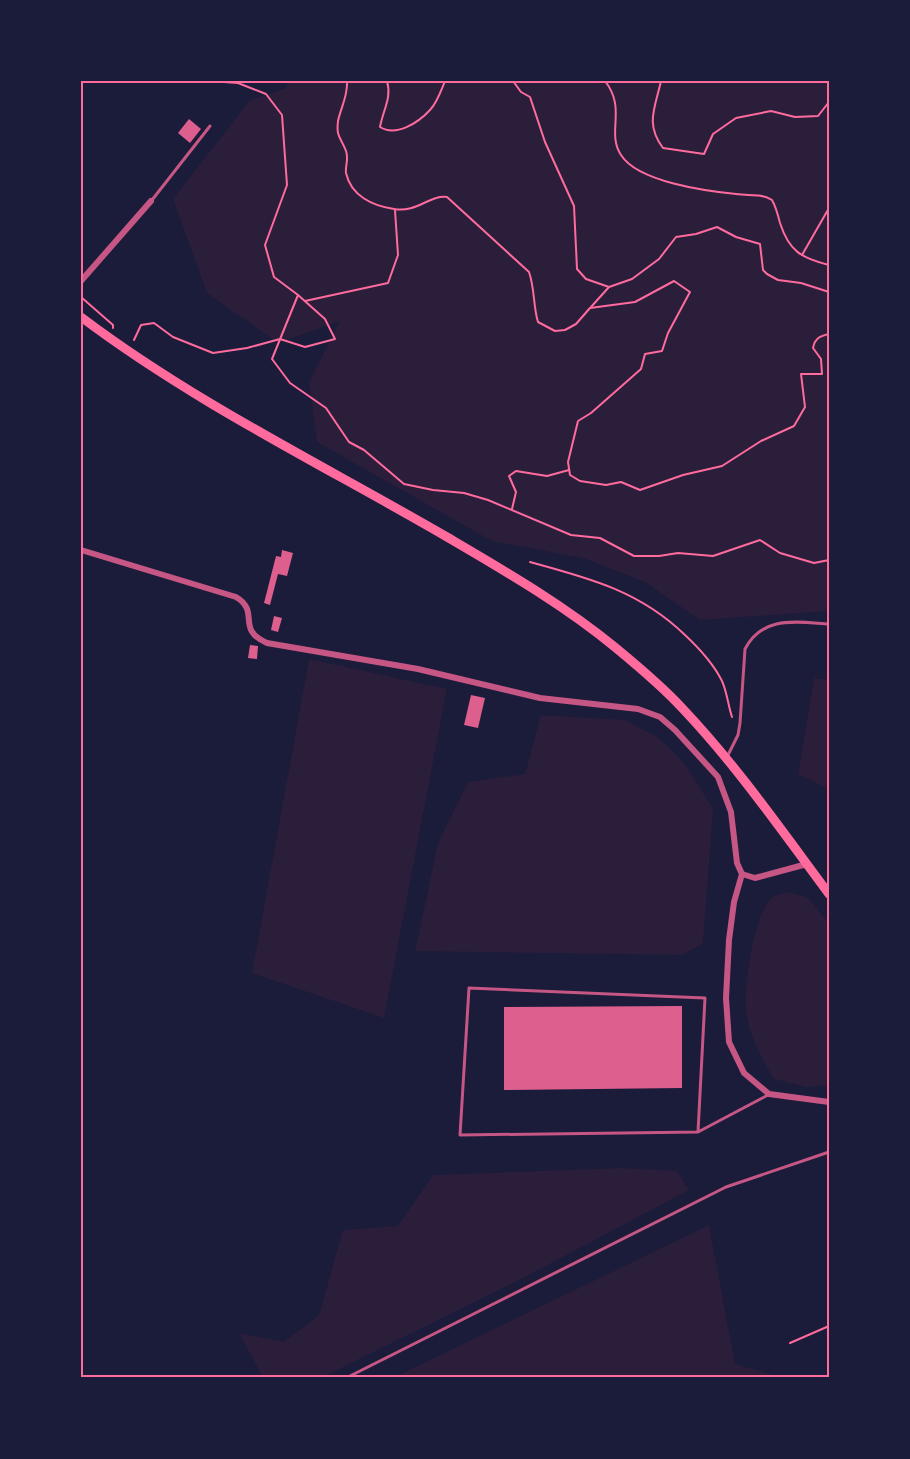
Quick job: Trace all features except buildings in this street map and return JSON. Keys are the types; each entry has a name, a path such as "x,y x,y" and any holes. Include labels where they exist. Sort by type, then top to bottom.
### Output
{"main road":[{"path":"81,317 196,394 517,578 581,620 642,669 682,707 726,759 829,894"}],"street":[{"path":"81,281 151,201"},
{"path":"81,550 236,597 244,602 248,609 249,628 254,636 267,643 418,669 540,698 638,709 660,717 718,777 731,812 737,863 742,874 734,902 729,940 726,998 729,1042 744,1073 769,1094 829,1102"},
{"path":"742,874 755,878 807,864"}],"lane":[{"path":"151,201 210,126"},
{"path":"726,759 738,735 745,649 751,637 758,630 773,625 792,622 829,624"},
{"path":"698,1132 705,998 469,988 460,1135 698,1132 769,1094"},
{"path":"346,1378 726,1187 829,1152"}],"path":[{"path":"129,351 141,325 154,323 173,337 213,353 247,348 280,339 305,347 335,339 325,319 274,277 265,245 287,185 282,115 266,94 238,83 210,81"},
{"path":"347,81 348,91 337,135 346,149 348,158 346,171 351,187 361,198 395,210 407,210 422,206 440,196 447,197 529,272 538,322 545,327 555,331 565,330 576,324 609,287 632,279 650,266 659,259 676,237 717,227 736,237 760,244 763,270 767,274 778,280 801,283 829,292"},
{"path":"387,81 390,97 380,127 394,132 410,125 430,110 440,96 445,81"},
{"path":"513,81 521,92 530,97 545,142 574,206 577,269 586,279 609,287"},
{"path":"606,81 616,101 615,143 621,156 632,168 672,184 738,195 762,195 772,200 791,248 802,256 829,265"},
{"path":"662,81 651,123 654,137 663,148 704,154 713,134 736,118 771,111 795,117 818,116 829,102"},
{"path":"802,256 829,208"},
{"path":"305,301 388,282 398,255 395,210"},
{"path":"590,309 635,302 674,281 690,292 668,333 662,351 645,354 641,369 579,421 568,462 570,475 580,481 606,485 621,482 640,490 683,475 722,466 761,441 794,426 805,407 801,374 822,374 821,359 813,348 814,342 820,336 829,334"},
{"path":"298,295 272,358 290,383 326,408 349,442 364,450 404,484 464,493 488,500 571,535 600,538 634,556 678,553 713,556 760,540 780,552 814,563 829,560"},
{"path":"81,297 113,325 113,340"},
{"path":"512,509 516,492 509,476 516,471 547,476 569,470"},
{"path":"530,562 593,580 627,593 656,610 704,652 723,682 738,735"},
{"path":"790,1343 829,1326"}],"shaded area":[{"path":"288,81 829,81 829,611 700,620 645,582 583,558 492,541 317,442 309,382 340,321 278,343 207,293 173,199 250,100 286,88"},
{"path":"309,659 447,689 384,1018 252,973"},
{"path":"814,678 829,680 829,789 798,774"},
{"path":"541,715 625,720 659,738 685,764 713,809 703,943 682,955 415,951 438,843 468,782 525,774"},
{"path":"788,892 807,897 829,923 829,1085 807,1087 774,1079 756,1046 746,1011 748,968 760,917 774,896"},
{"path":"621,1168 677,1171 689,1190 525,1277 321,1378 262,1376 239,1333 284,1342 319,1315 343,1230 398,1226 433,1175"},
{"path":"709,1225 735,1364 784,1378 393,1378"}]}
